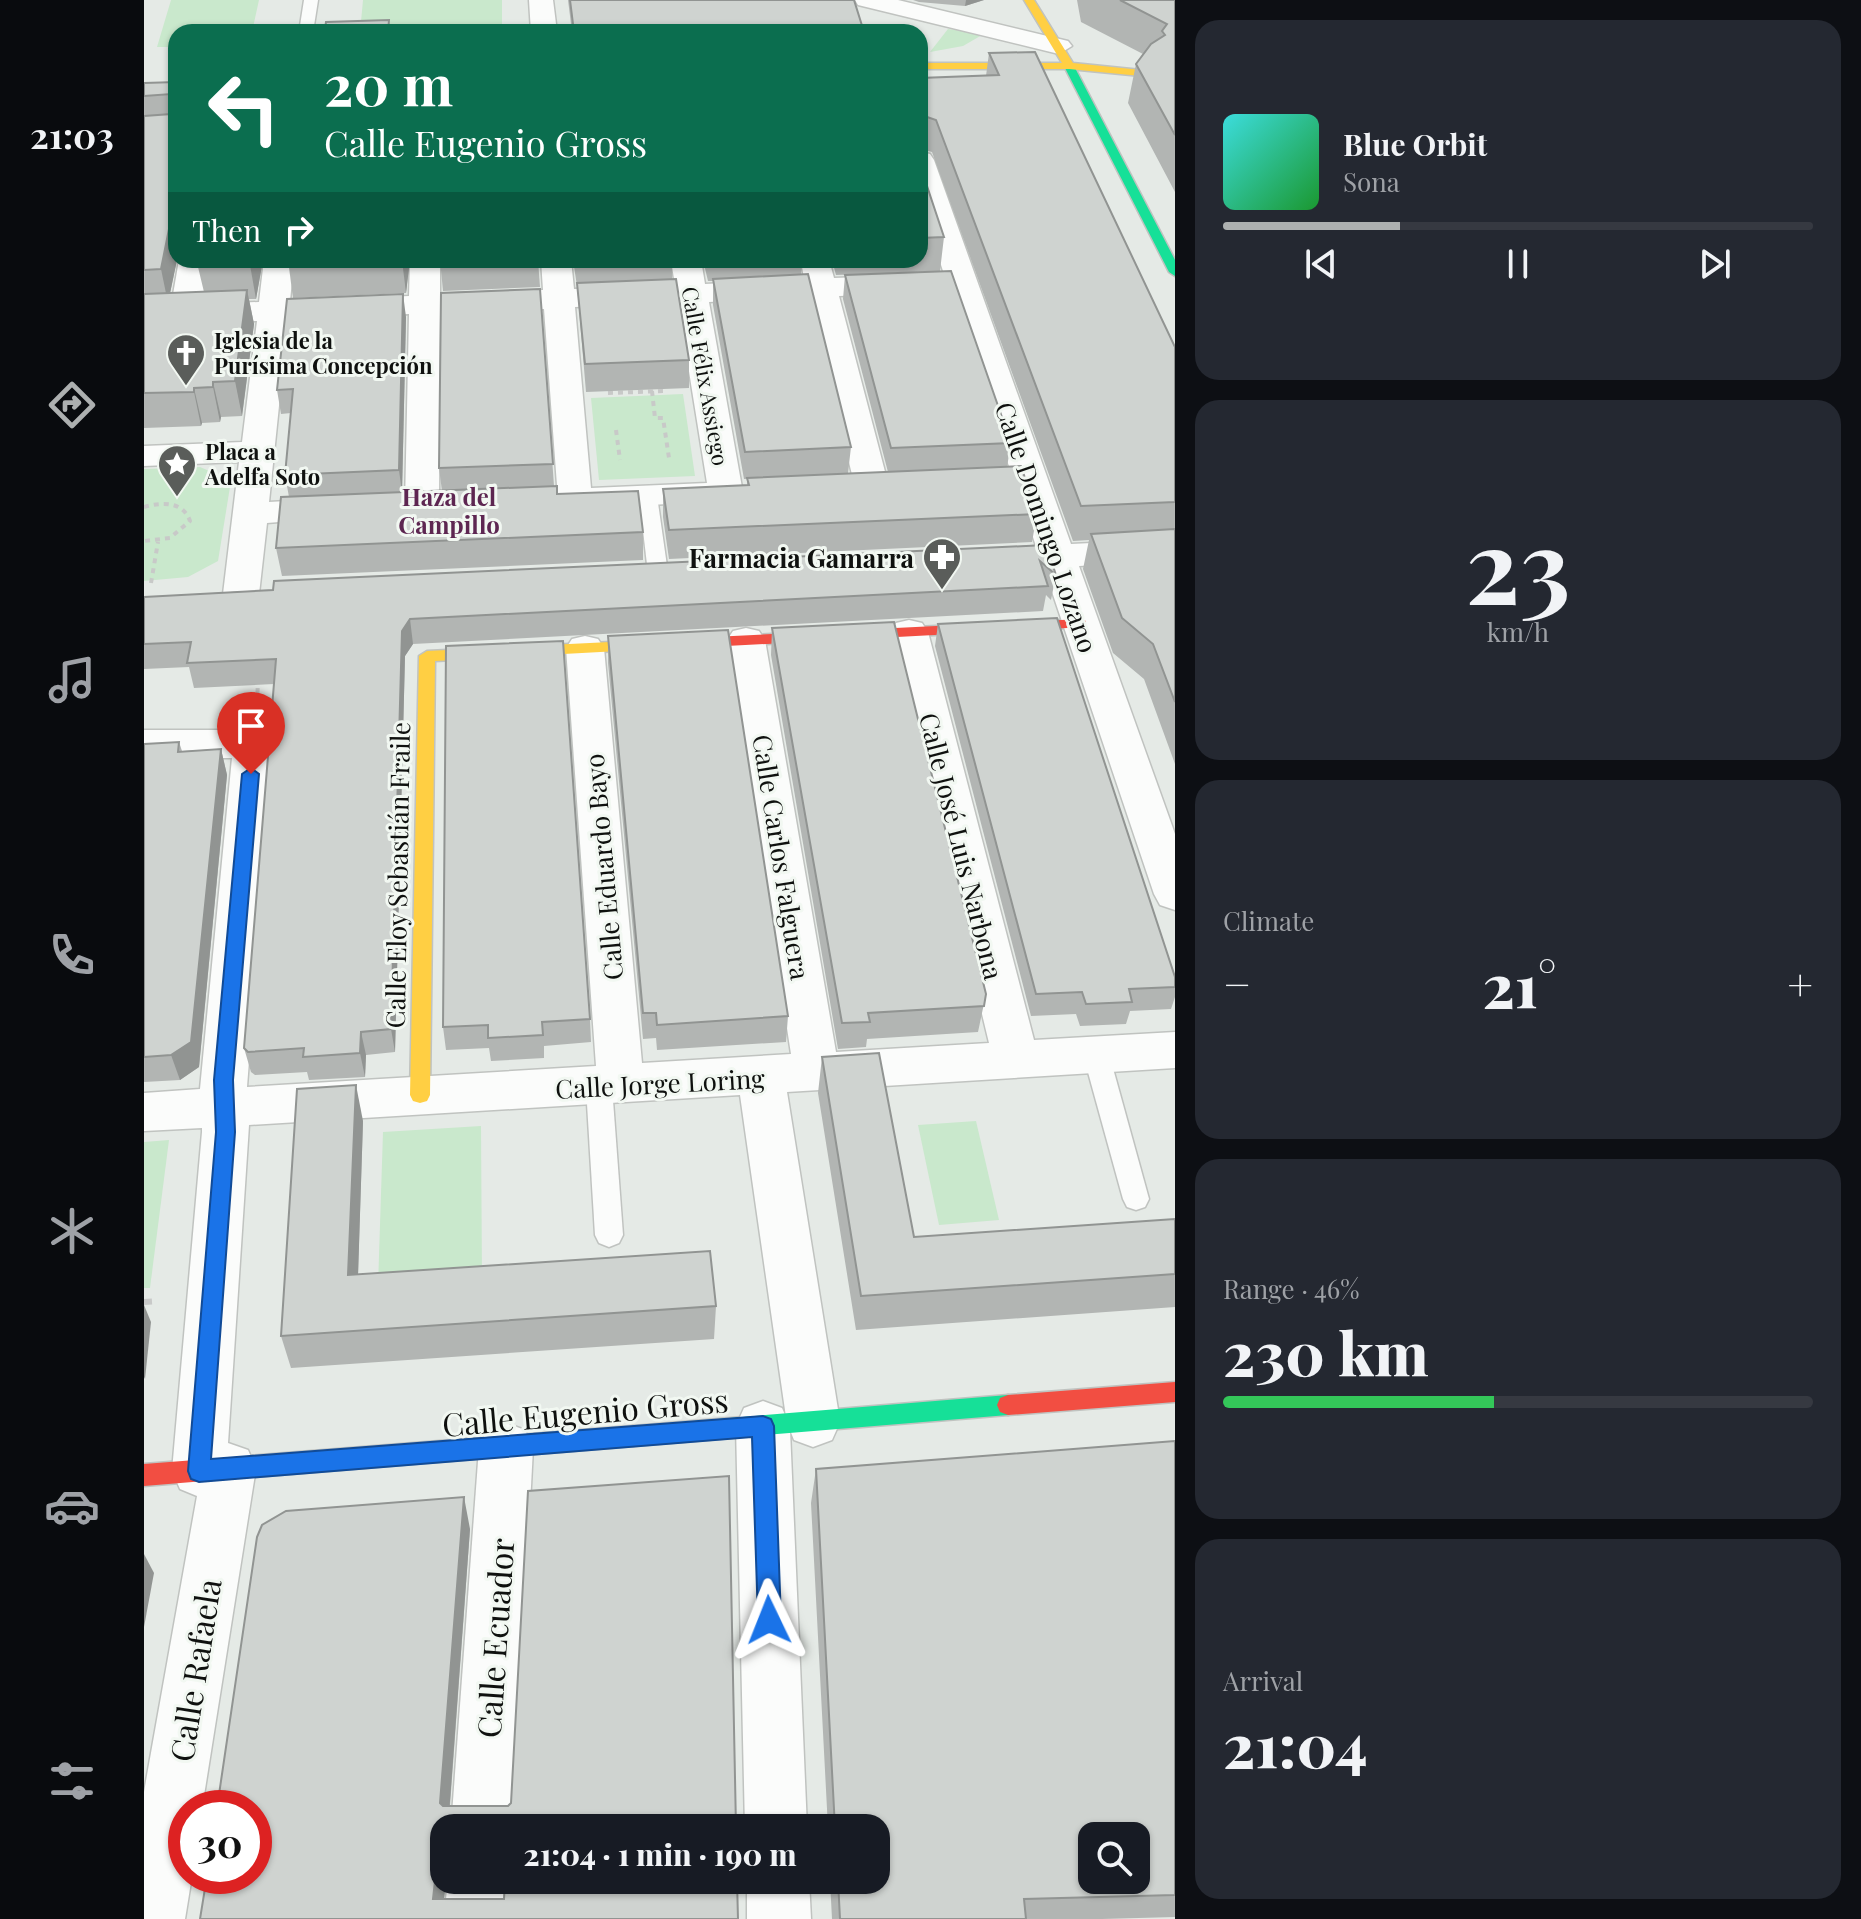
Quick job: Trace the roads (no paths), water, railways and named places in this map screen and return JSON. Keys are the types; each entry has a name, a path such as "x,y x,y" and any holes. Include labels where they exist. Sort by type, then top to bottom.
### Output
{"main road":[{"path":"1028,0 1064,56 1174,267"},
{"path":"928,65 1064,56 1164,79"},
{"path":"585,648 1081,624"},
{"name":"Calle Eloy Sebastián Fraile","path":"420,1095 427,656 585,648"},
{"name":"Calle Eugenio Gross","path":"144,1475 1175,1392"}],"street":[{"path":"541,0 543,24"},
{"path":"967,25 994,20 1028,0"},
{"path":"949,64 999,32 1028,0"},
{"path":"868,8 999,32 1064,56"},
{"name":"Calle Domingo Lozano","path":"928,183 1175,894"},
{"path":"185,314 193,268"},
{"path":"248,593 250,513 278,268"},
{"path":"250,513 410,506 425,268"},
{"path":"557,268 567,395 559,500 648,496"},
{"name":"Calle Félix Assiego","path":"648,496 741,492 709,389 687,268"},
{"path":"144,316 692,293 818,274 962,282"},
{"path":"818,274 872,487"},
{"path":"144,456 256,451"},
{"path":"990,482 1031,480"},
{"path":"964,560 1175,550"},
{"name":"Calle José Luis Narbona","path":"909,632 1016,1060"},
{"name":"Calle Carlos Falguera","path":"746,640 817,1073"},
{"name":"Calle Eduardo Bayo","path":"585,648 610,1086"},
{"name":"Calle Rafaela","path":"144,744 253,744 223,1080 225,1109 214,1470 153,1919"},
{"name":"Calle Jorge Loring","path":"144,1112 1175,1050"},
{"path":"761,1077 788,1424 776,1814"},
{"name":"Calle Ecuador","path":"483,1814 506,1448"},
{"path":"476,1919 478,1894"},
{"path":"778,1894 779,1919"}],"lane":[{"path":"307,24 311,0"},
{"path":"648,496 657,573"},
{"path":"1096,1054 1136,1199"},
{"path":"609,1235 610,1086"}],"place":[{"name":"Iglesia de la Purísima Concepción","path":"186,387"},
{"name":"Placa a Adelfa Soto","path":"177,498"},
{"name":"Farmacia Gamarra","path":"942,591"}],"district":[{"name":"Haza del Campillo","path":"449,510"}]}
